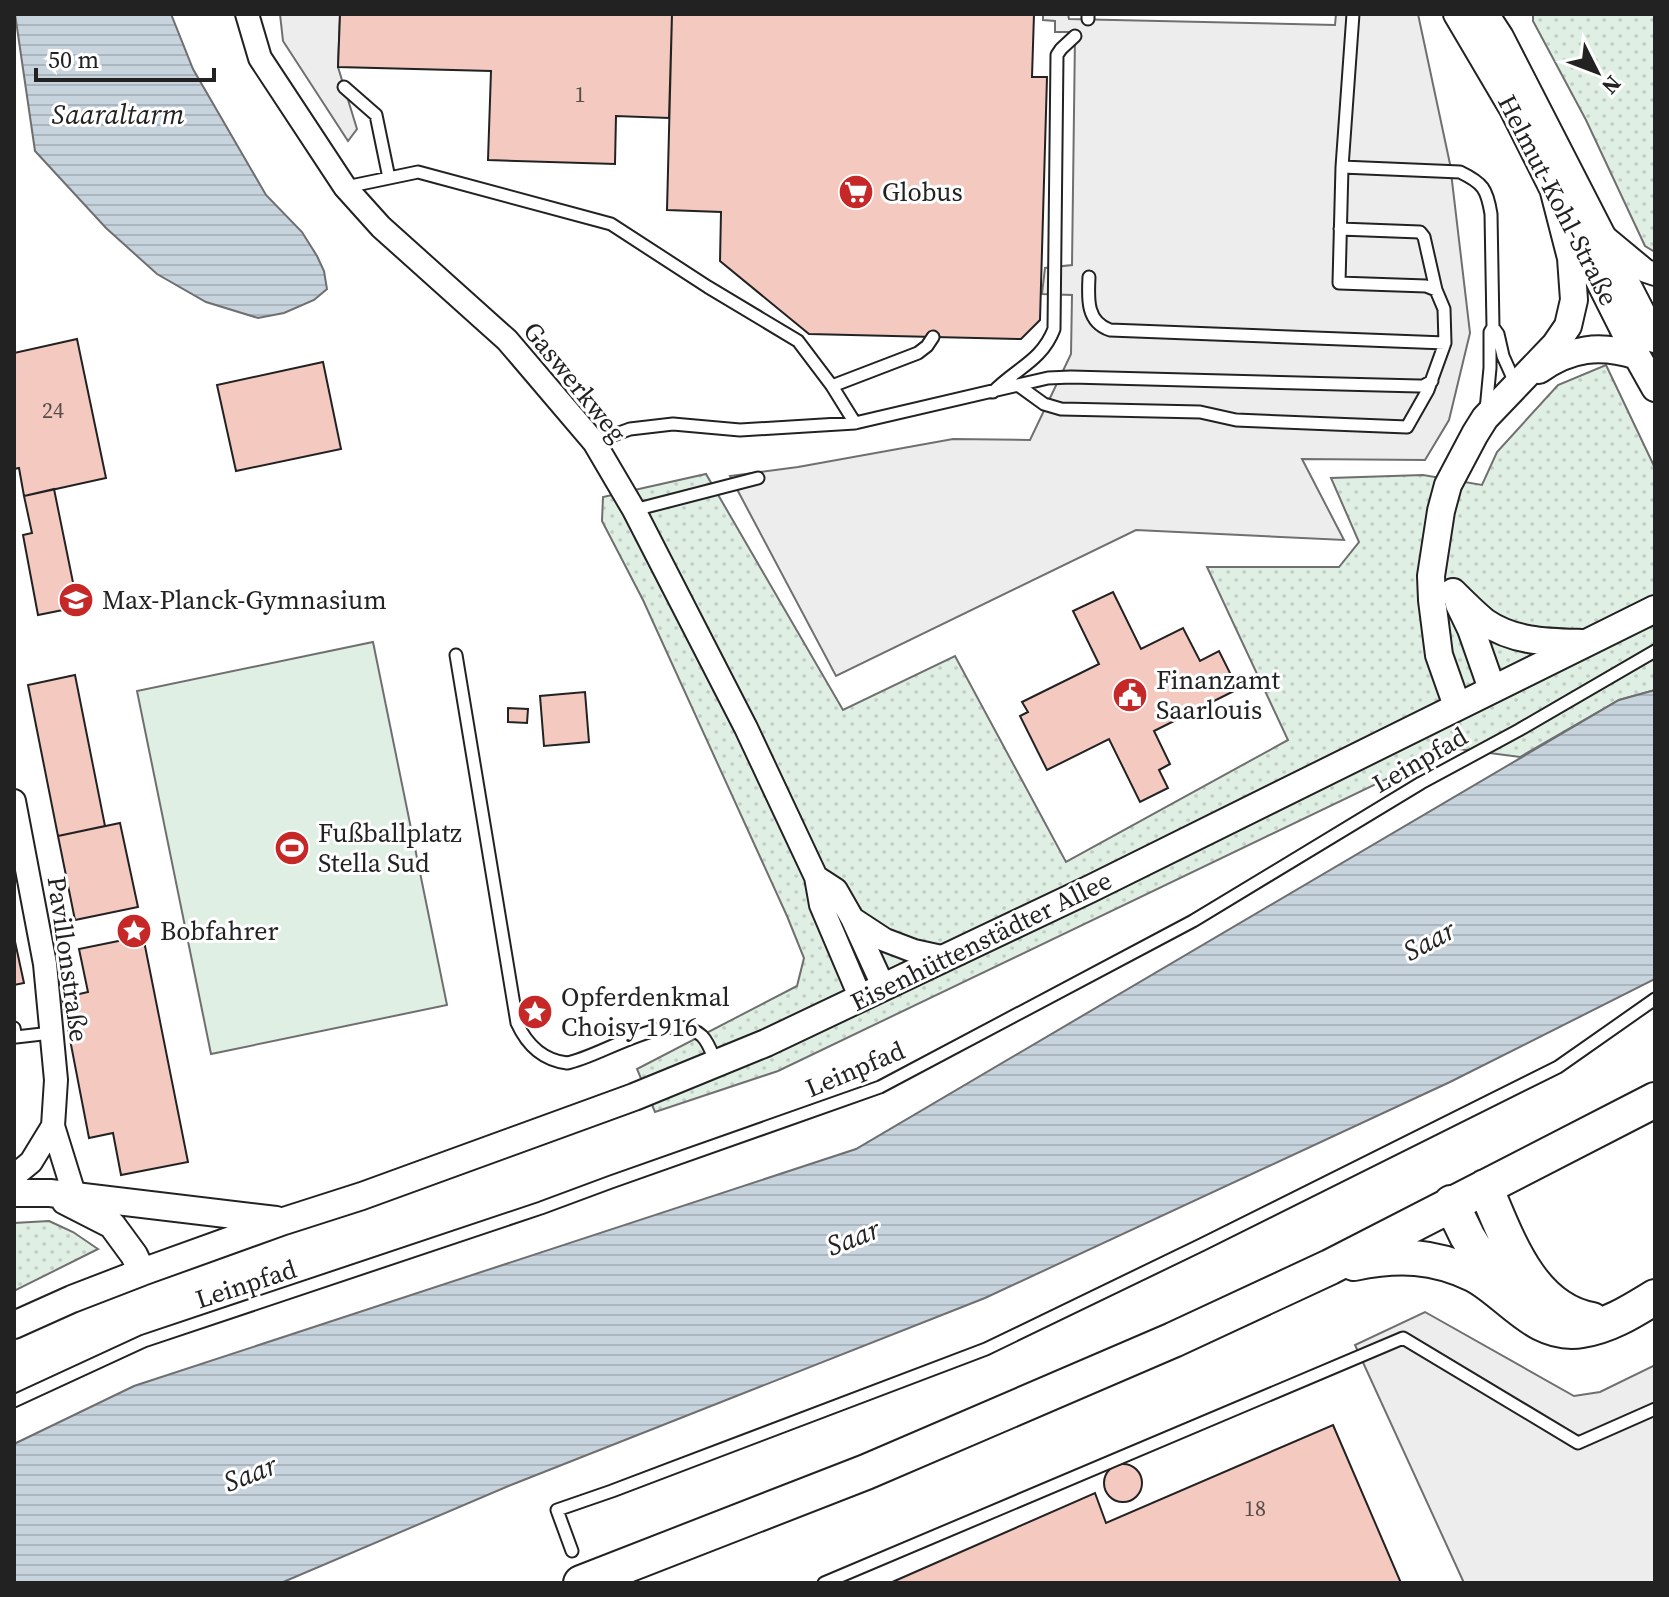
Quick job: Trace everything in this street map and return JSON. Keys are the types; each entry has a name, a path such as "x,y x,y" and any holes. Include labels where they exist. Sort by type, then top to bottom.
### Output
{"main road":[{"path":"577,1567 866,1472 1173,1340 1330,1267 1655,1100"},
{"path":"1485,1187 1510,1244 1539,1290 1554,1304 1576,1316 1589,1320 1617,1319"},
{"path":"1451,1203 1500,1291"},
{"path":"1330,1267 1381,1258 1413,1257 1446,1263 1476,1276 1539,1323 1558,1330 1580,1331 1617,1319 1655,1297"}],"street":[{"name":"Gaswerkweg","path":"247,14 260,58 345,187 381,227 507,340 594,442 634,510 746,728 816,877 821,905 873,993"},
{"name":"Helmut-Kohl-Straße","path":"1457,14 1646,348"},
{"name":"Helmut-Kohl-Straße","path":"1485,14 1500,37 1601,234 1646,348 1655,388"},
{"path":"1457,706 1439,655 1432,600 1431,576 1441,511 1448,485 1485,418 1555,345 1568,326 1574,300 1571,258 1553,188"},
{"path":"1601,234 1646,271 1655,274"},
{"path":"1516,386 1553,360 1585,350 1646,348"},
{"path":"1435,558 1471,629 1492,689"},
{"path":"1453,592 1485,622 1512,636 1541,642 1585,643"},
{"name":"Eisenhüttenstädter Allee","path":"14,1325 142,1272 362,1196 716,1064 873,993 1118,875 1655,609"},
{"name":"Pavillonstraße","path":"14,801 45,964 56,1080 53,1126 62,1195"},
{"name":"Gaswerkweg","path":"816,877 836,890 852,918 873,993"},
{"name":"Gaswerkweg","path":"852,918 885,940 946,958"},
{"name":"Pavillonstraße","path":"14,1176 31,1162 53,1126"},
{"name":"Eisenhüttenstädter Allee","path":"14,1193 62,1195 284,1221"},
{"name":"Eisenhüttenstädter Allee","path":"62,1195 112,1225 134,1255 142,1272"}],"lane":[{"path":"1353,14 1342,167 1339,283 1426,286 1436,290"},
{"path":"992,392 1036,358 1049,343 1054,329 1057,55 1074,37"},
{"path":"344,87 376,115 389,178"},
{"path":"1342,167 1460,172 1483,186 1489,197 1491,214 1493,327 1490,332 1485,418"},
{"path":"345,187 418,172 611,224 798,341 855,423"},
{"path":"1019,386 1044,404 1061,409 1200,412 1236,420 1407,427 1432,381 1445,343 1444,309 1436,290 1424,237 1420,232 1340,229"},
{"path":"1089,277 1091,314 1105,328 1445,343"},
{"path":"1493,327 1516,386"},
{"path":"832,386 918,353 933,337"},
{"path":"594,442 630,429 673,424 740,430 855,423 1048,378 1419,386 1432,381"},
{"path":"634,510 758,478"},
{"name":"Leinpfad","path":"14,1401 144,1341 541,1208 880,1087 1193,921 1421,783 1655,651"},
{"path":"456,655 517,1023 522,1035 538,1052 567,1063 653,1030 679,1027 703,1037 716,1064"},
{"path":"577,1567 557,1510 986,1349 1558,1067 1655,999"},
{"path":"14,1028 16,1037 51,1033"},
{"path":"824,1583 1403,1338 1578,1443 1655,1409"}],"green space":[{"path":"1533,14 1655,14 1655,252 1645,246 1586,120 1533,21"},
{"path":"1606,365 1655,468 1655,690 1619,700 1520,757 1451,748 778,1071 655,1112 637,1069 797,986 804,958 643,600 602,521 603,497 706,474 843,710 955,656 1066,862 1288,740 1207,567 1339,567 1359,542 1331,478 1423,475 1482,485 1497,452 1558,385"},
{"name":"Fußballplatz Stella Sud","path":"373,642 447,1005 211,1054 137,691"},
{"path":"49,1221 98,1249 14,1291 14,1223"}],"shaded area":[{"path":"280,14 340,14 338,67 357,129 348,141 283,41"},
{"path":"1043,14 1068,14 1069,19 1335,25 1336,14 1418,14 1450,164 1470,333 1449,420 1425,460 1302,459 1344,540 1136,530 836,676 730,476 953,439 1030,440 1071,354 1072,295 1042,294 1045,268 1072,265 1075,36 1074,32 1055,32 1055,21 1043,20"},
{"path":"1425,1312 1574,1396 1600,1392 1655,1365 1655,1583 1464,1583 1355,1345"}],"water":[{"name":"Saaraltarm","path":"15,14 171,14 193,69 266,195 302,232 317,256 327,289 314,300 284,313 258,318 206,302 157,274 106,228 35,151"},
{"name":"Saar","path":"1655,690 1655,979 1450,1082 985,1298 511,1485 281,1583 14,1583 14,1444 134,1386 856,1149 1619,700"}],"building":[{"path":"340,14 672,14 669,118 616,116 615,164 488,160 491,71 338,67"},
{"name":"Globus","path":"672,14 1034,14 1032,77 1047,77 1040,320 1021,339 809,334 720,261 721,212 667,210"},
{"path":"77,339 106,478 24,496 19,468 14,469 14,353"},
{"path":"323,362 341,449 236,471 217,385"},
{"path":"54,489 78,607 38,615 23,535 32,533 24,496"},
{"name":"Finanzamt Saarlouis","path":"1113,592 1141,649 1183,628 1200,661 1219,651 1238,689 1154,731 1170,764 1159,770 1168,788 1140,802 1109,739 1047,770 1020,716 1028,712 1022,702 1099,664 1073,611"},
{"path":"75,675 105,826 58,836 28,685"},
{"path":"585,692 589,742 544,746 540,696"},
{"path":"508,708 528,709 527,723 508,722"},
{"path":"120,823 138,907 75,920 58,836"},
{"path":"143,936 188,1162 121,1175 113,1133 89,1138 62,998 88,992 79,949"},
{"path":"14,937 24,983 14,985"},
{"path":"1333,1425 1401,1583 890,1583 1095,1493 1106,1523"},
{"path":"1123,1464 1136,1470 1142,1483 1136,1496 1123,1502 1110,1496 1104,1483 1110,1470"}],"place":[{"name":"Globus","path":"856,192"},
{"name":"Max-Planck-Gymnasium","path":"76,600"},
{"name":"Finanzamt Saarlouis","path":"1130,695"},
{"name":"Fußballplatz Stella Sud","path":"292,848"},
{"name":"Bobfahrer","path":"134,931"},
{"name":"Opferdenkmal Choisy 1916","path":"535,1012"}]}
